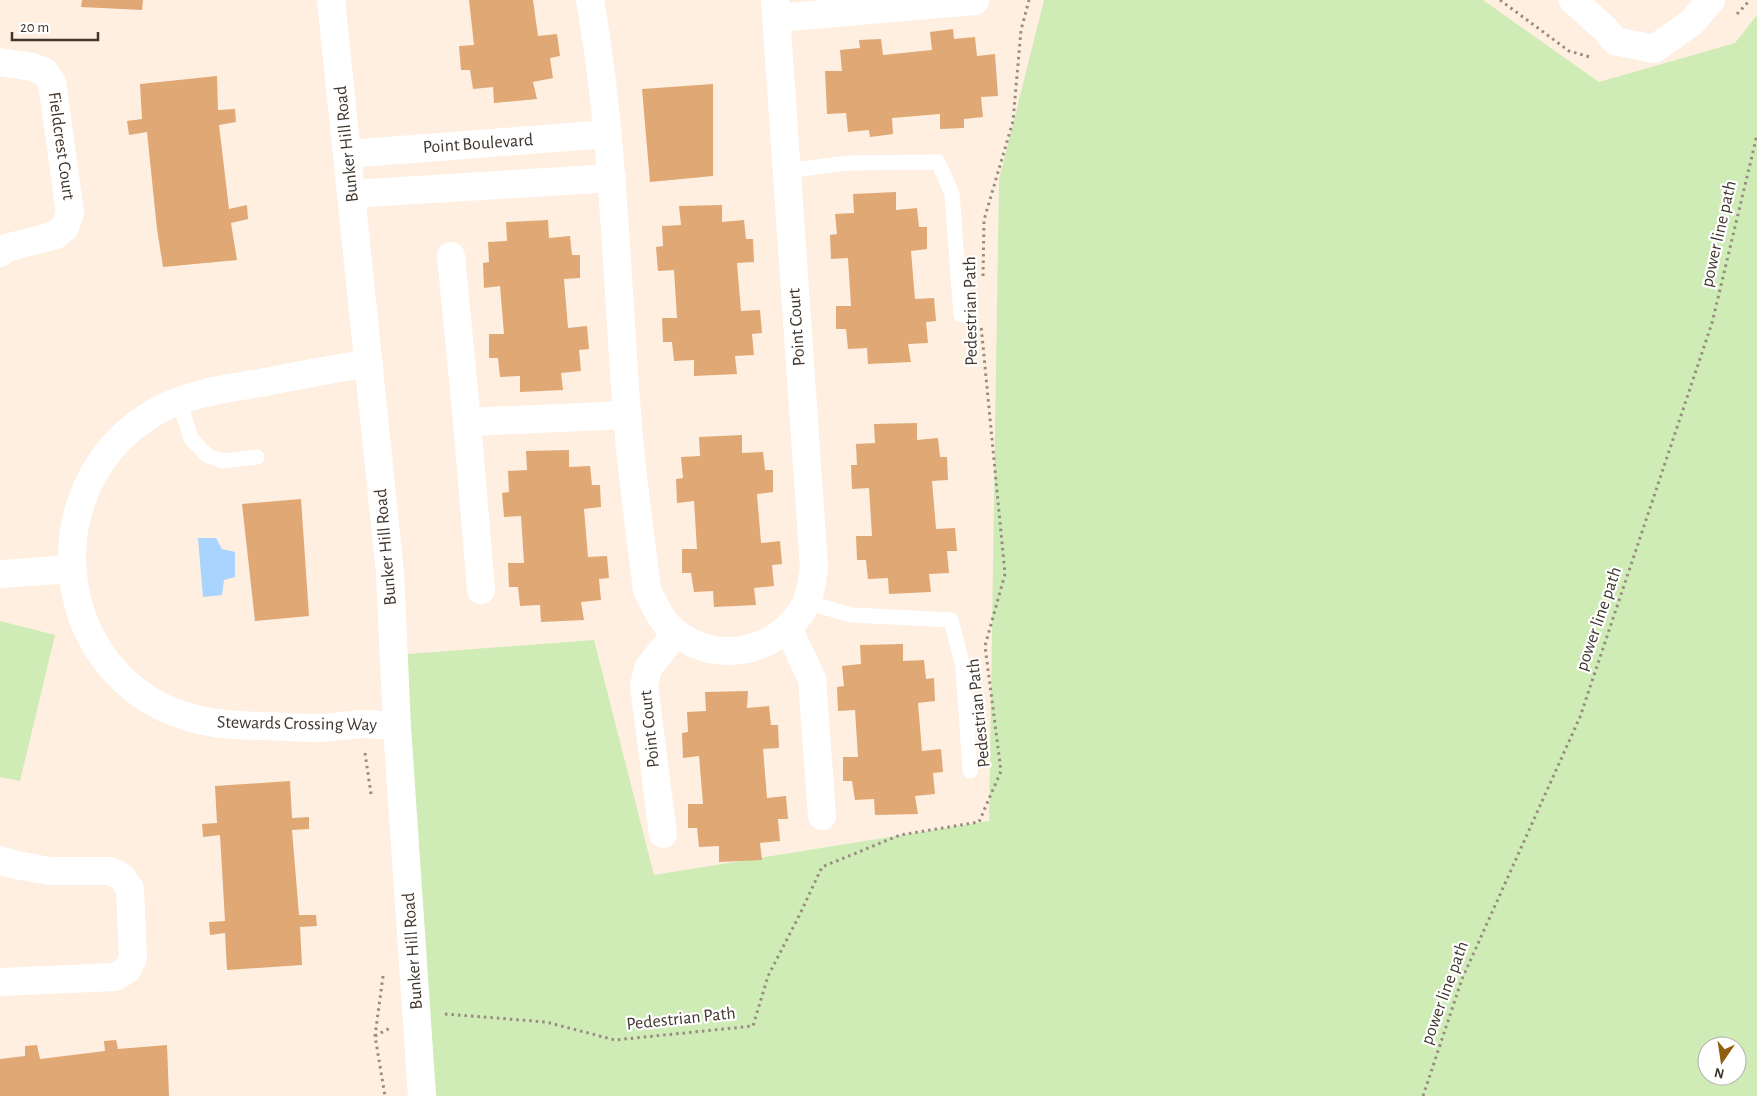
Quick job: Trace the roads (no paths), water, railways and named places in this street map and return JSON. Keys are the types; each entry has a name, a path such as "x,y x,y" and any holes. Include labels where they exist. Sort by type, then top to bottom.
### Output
{"street":[{"name":"Bunker Hill Road","path":"331,0 390,573 397,727 422,1096"},
{"name":"Point Court","path":"590,0 608,134 627,415 647,590 659,615 676,633 698,646 722,652 746,650 768,642 788,628 803,609 812,586 814,566 776,9 975,1"},
{"path":"1573,0 1606,30 1614,41 1654,49 1692,22 1711,0"},
{"name":"Fieldcrest Court","path":"0,62 32,67 44,72 52,82 70,213 65,227 56,235 6,248 0,253"},
{"name":"Point Boulevard","path":"348,154 608,134"},
{"path":"352,194 612,178"},
{"path":"451,256 482,590"},
{"name":"Stewards Crossing Way","path":"369,362 210,392 179,400 150,415 120,438 98,466 82,497 73,531 72,569 77,601 90,634 109,663 131,686 155,703 187,717 225,725 319,728 364,724 397,727"},
{"path":"467,422 627,415"},
{"path":"0,574 72,569"},
{"path":"788,628 812,679 822,816"},
{"name":"Point Court","path":"663,834 644,686 648,668 676,633"},
{"path":"0,860 49,871 110,871 122,877 130,889 133,958 127,970 115,977 0,982"}],"lane":[{"path":"787,171 847,163 938,162 952,194 961,315"},
{"path":"179,400 191,438 208,456 222,461 257,457"},
{"path":"805,602 852,615 951,620 963,667 970,772"}],"water":[{"path":"198,538 216,538 222,549 235,552 235,577 224,580 222,595 203,597"}]}
